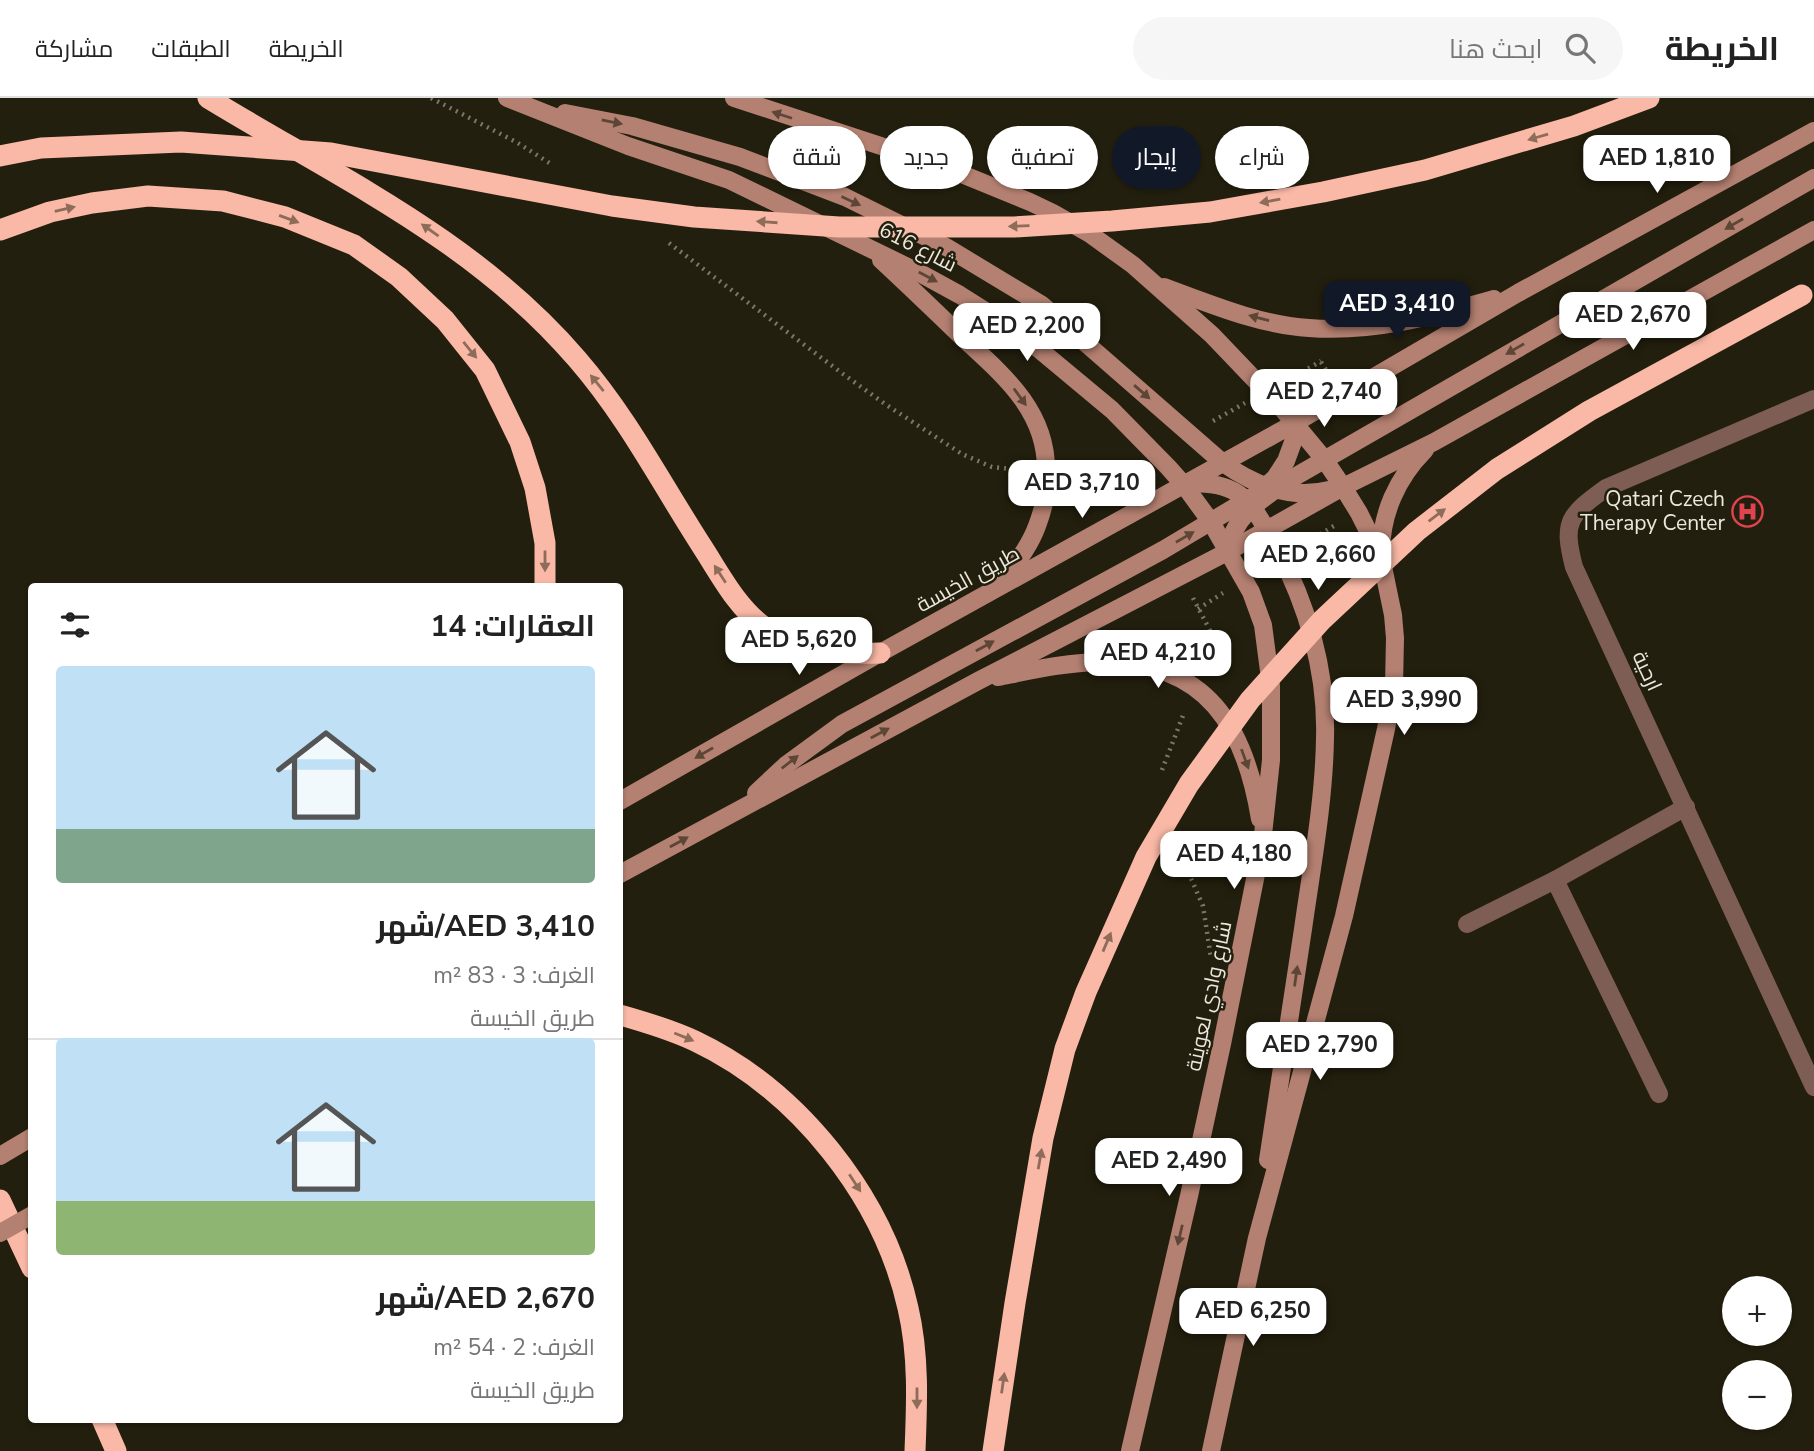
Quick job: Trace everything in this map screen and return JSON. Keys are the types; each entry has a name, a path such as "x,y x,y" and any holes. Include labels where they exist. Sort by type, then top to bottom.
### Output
{"highway":[{"path":"208,98 406,214 492,276 528,308 578,359 609,398 737,599 763,627 774,635 818,651 880,653"},
{"path":"0,156 41,148 181,142 331,153 612,205 695,217 839,227 1014,227 1210,212 1323,192 1425,170 1574,126 1649,98"},
{"path":"0,230 71,207 148,196 223,201 285,217 354,245 399,277 445,320 485,370 520,442 535,488 545,543 545,583"},
{"path":"993,1451 1043,1138 1065,1049 1086,992 1146,857 1189,784 1250,699 1322,620 1417,531 1497,469 1589,411 1808,292"},
{"path":"623,1016 694,1041 758,1079 792,1109 848,1171 883,1233 908,1308 915,1354 915,1451"},
{"path":"0,1200 28,1260"},
{"path":"104,1423 116,1451"}],"main road":[{"path":"734,98 942,166 1030,202 1090,234 1133,265 1212,335 1267,391 1343,486 1381,557 1394,626 1395,656 1391,704 1344,916 1257,1238 1211,1451"},
{"path":"514,101 632,126 740,157 845,197 946,247 1042,305 1223,463 1243,477 1270,488 1298,493 1320,492 1343,486"},
{"name":"شارع 616","path":"514,101 628,146 729,180 867,246 960,295 1017,331 1112,410 1184,485 1229,551"},
{"name":"طريق الخيسة","path":"623,799 1295,423 1518,293 1814,131"},
{"path":"740,809 786,765 842,724 1250,503 1270,488 1814,178"},
{"path":"623,872 978,681 1229,551 1343,486 1434,442 1814,230"},
{"path":"867,246 1012,385 1040,430 1045,444 1048,486 1037,526 1029,543 998,589"},
{"path":"1153,283 1236,312 1307,328 1359,328 1417,320 1518,293"},
{"path":"1270,488 1289,455 1295,423"},
{"path":"1381,557 1382,531 1390,503 1406,472 1434,442"},
{"path":"1184,485 1223,485 1250,503 1267,529 1294,584 1313,638 1324,701 1325,737 1320,814 1257,1238"},
{"path":"1229,551 1231,534 1250,503"},
{"name":"شارع وادي لعوينة","path":"1130,1451 1217,1069 1263,834 1271,760 1268,654 1257,606 1229,551"},
{"path":"978,681 1053,666 1113,662 1158,669 1177,676 1211,700 1232,730 1251,776 1263,834"},
{"path":"0,1156 28,1140"},
{"path":"0,1233 28,1216"}],"street":[{"name":"ارحية","path":"1814,399 1606,488 1571,518 1568,542 1574,567 1814,1087"},
{"path":"1467,924 1555,880 1686,807"},
{"path":"1555,880 1659,1094"}],"path":[{"path":"431,98 518,143 551,165"},
{"path":"663,238 843,374 962,454 992,467 1046,472 1098,469 1109,478 1136,512"},
{"path":"1267,391 1321,362 1307,328"},
{"path":"1162,780 1162,771 1193,688 1211,671 1215,640 1182,576"},
{"path":"1177,844 1203,906 1213,968"}],"place":[{"name":"Qatari Czech Therapy Center","path":"1748,511"}]}
